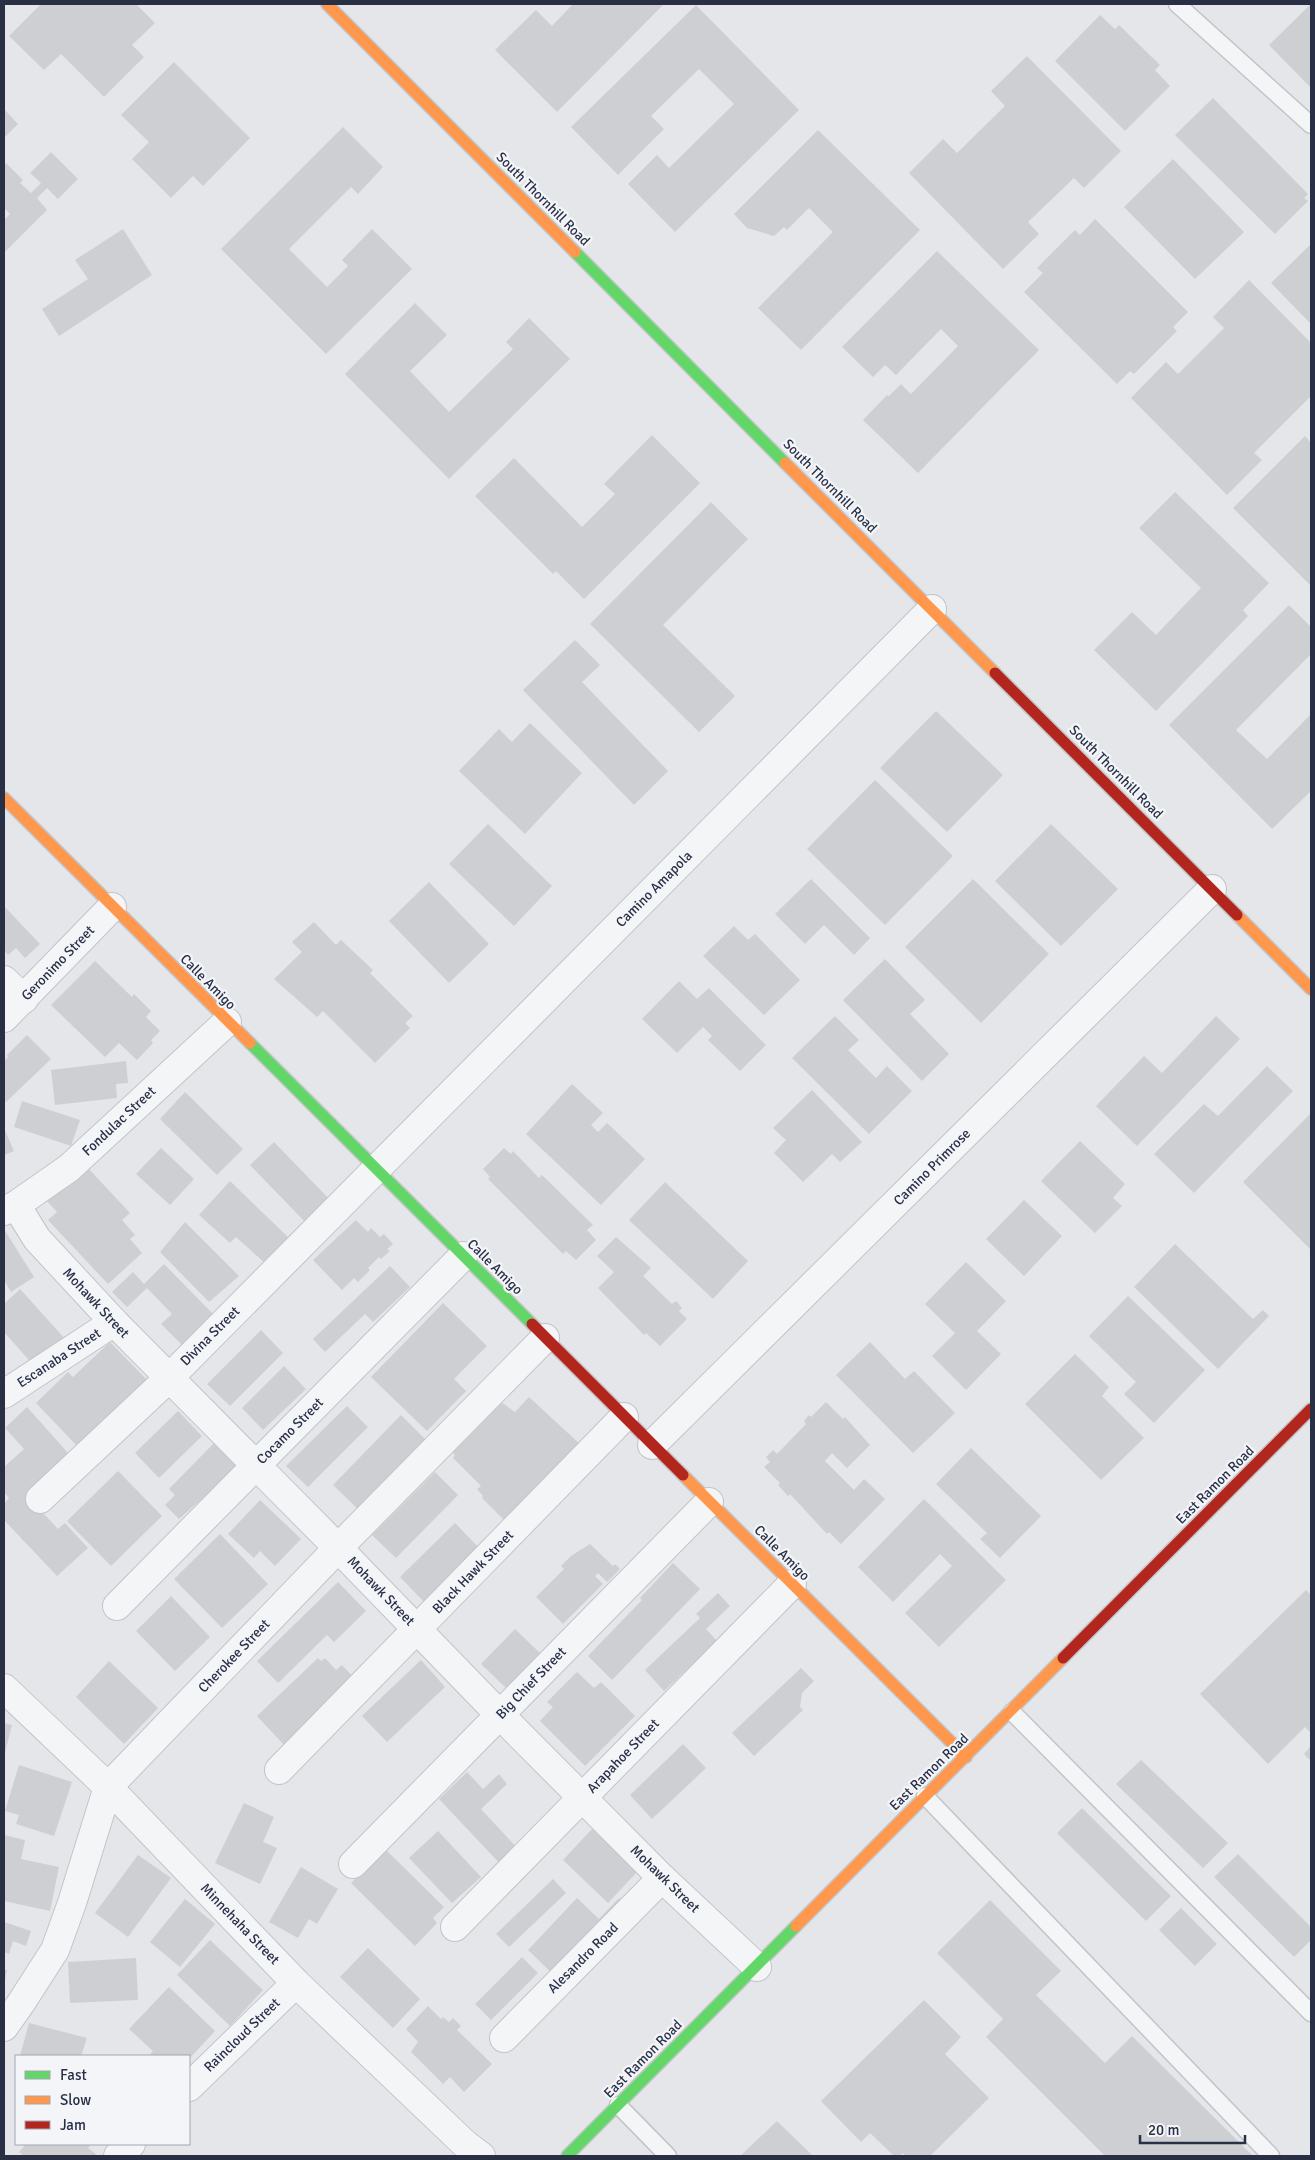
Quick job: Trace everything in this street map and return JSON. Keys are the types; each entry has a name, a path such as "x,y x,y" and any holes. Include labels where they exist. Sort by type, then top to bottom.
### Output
{"street":[{"name":"South Thornhill Road","path":"327,4 1311,989"},
{"name":"Camino Amapola","path":"376,1169 932,609"},
{"name":"Calle Amigo","path":"4,798 966,1757"},
{"name":"Camino Primrose","path":"652,1445 1212,889"},
{"name":"Geronimo Street","path":"4,1018 112,907"},
{"path":"4,980 24,999"},
{"name":"Fondulac Street","path":"10,1208 69,1168 227,1022"},
{"name":"Divina Street","path":"40,1499 169,1378 376,1169"},
{"name":"Mohawk Street","path":"10,1208 114,1322 500,1715 662,1878 757,1967"},
{"name":"Cocamo Street","path":"117,1606 463,1256"},
{"name":"Escanaba Street","path":"4,1394 114,1322"},
{"name":"Cherokee Street","path":"4,2027 55,1950 72,1903 108,1787 338,1548 545,1338"},
{"name":"East Ramon Road","path":"567,2156 925,1796 1012,1712 1311,1409"},
{"name":"Black Hawk Street","path":"279,1770 624,1417"},
{"name":"Big Chief Street","path":"353,1864 709,1502"},
{"name":"Arapahoe Street","path":"455,1927 792,1584"},
{"name":"Minnehaha Street","path":"4,1688 108,1787 296,1983 465,2144 481,2156"},
{"name":"Alesandro Road","path":"504,2038 662,1878"},
{"name":"Raincloud Street","path":"190,2086 296,1983"},
{"path":"118,2156 130,2145"}],"lane":[{"path":"1177,4 1311,125"},
{"path":"1012,1712 1311,2012"},
{"path":"925,1796 1272,2156"},
{"path":"618,2105 668,2156"}],"building":[{"path":"41,4 136,4 155,23 132,45 144,57 104,97 61,54 44,70 9,36"},
{"path":"573,4 664,4 557,112 495,50 536,10 552,26"},
{"path":"1311,4 1311,88 1269,45"},
{"path":"696,5 799,110 675,232 628,184 657,155 669,168 734,104 699,69 651,116 664,129 618,175 571,127"},
{"path":"1100,15 1115,29 1119,25 1160,65 1155,70 1170,86 1125,131 1055,61"},
{"path":"1027,56 1121,151 1084,188 1074,178 1028,222 1039,234 1003,269 909,173 943,139 957,153 1005,106 991,91"},
{"path":"174,62 250,138 203,186 193,176 171,198 132,159 149,142 121,115"},
{"path":"1213,98 1308,194 1304,198 1308,201 1275,234 1175,135"},
{"path":"4,109 18,124 4,138"},
{"path":"343,127 383,167 358,194 351,187 289,249 327,287 348,266 342,260 372,229 412,269 326,354 221,249"},
{"path":"818,130 920,230 801,350 758,308 833,232 809,208 787,230 784,227 774,236 747,228 734,214"},
{"path":"51,152 78,179 58,199 47,188 37,198 47,210 4,253 4,220 10,214 4,208 4,165 6,163 23,180 20,183 31,193 41,183 30,173"},
{"path":"1173,159 1244,232 1195,279 1124,207"},
{"path":"1095,219 1188,312 1173,327 1177,331 1134,374 1130,371 1117,384 1024,292 1043,273 1037,268 1075,230 1080,235"},
{"path":"123,229 152,275 59,336 42,309 88,279 75,260"},
{"path":"1311,244 1311,324 1271,283"},
{"path":"937,251 1039,350 918,473 863,420 887,395 889,396 901,384 911,394 958,346 941,329 896,375 885,365 873,377 842,347"},
{"path":"1249,280 1311,343 1311,396 1254,453 1262,460 1227,495 1131,398 1166,362 1178,374 1224,328 1213,317"},
{"path":"415,303 447,335 410,371 449,412 513,349 506,342 529,318 570,359 449,479 345,374"},
{"path":"652,435 700,483 584,599 556,571 553,574 475,496 514,458 582,527 615,494 604,484"},
{"path":"1305,436 1311,443 1311,586 1233,508"},
{"path":"1175,492 1269,583 1243,610 1248,616 1156,711 1094,650 1132,612 1156,635 1201,588 1139,528"},
{"path":"711,502 748,539 663,625 735,696 699,732 590,624"},
{"path":"1289,605 1311,627 1311,654 1236,730 1267,759 1311,714 1311,791 1272,829 1169,725"},
{"path":"575,640 600,665 582,682 668,771 634,805 523,690"},
{"path":"936,711 1003,775 947,832 880,768"},
{"path":"530,723 582,773 525,834 459,771 499,729 512,742"},
{"path":"875,780 953,856 885,925 807,849"},
{"path":"488,824 552,886 514,926 449,864"},
{"path":"1051,824 1118,889 1061,946 995,881"},
{"path":"811,879 870,938 854,955 824,925 805,944 775,914"},
{"path":"973,879 1049,954 981,1023 905,947"},
{"path":"429,882 489,944 449,983 389,921"},
{"path":"4,906 40,944 25,958 16,948 8,955 4,950"},
{"path":"314,922 336,945 341,940 373,970 370,973 413,1016 405,1023 410,1028 375,1063 323,1011 317,1017 274,979 302,952 292,942"},
{"path":"734,926 748,940 755,934 800,980 764,1015 703,956"},
{"path":"885,959 925,1000 910,1014 949,1054 922,1081 843,1000"},
{"path":"95,961 132,997 134,994 151,1011 146,1017 160,1031 151,1040 153,1043 137,1060 119,1043 105,1057 51,1005"},
{"path":"679,981 697,999 709,988 766,1045 740,1071 708,1040 712,1036 703,1027 677,1053 642,1019"},
{"path":"835,1016 859,1040 848,1050 876,1078 887,1066 912,1091 869,1134 792,1058"},
{"path":"1216,1016 1240,1039 1137,1146 1096,1106 1144,1056 1162,1073"},
{"path":"27,1035 51,1059 6,1102 4,1101 4,1061 8,1057 7,1055"},
{"path":"126,1061 128,1083 116,1084 117,1098 55,1105 51,1070"},
{"path":"1267,1066 1293,1091 1194,1193 1154,1154 1204,1104 1218,1116"},
{"path":"572,1084 603,1113 591,1125 598,1132 607,1123 645,1159 601,1205 526,1134"},
{"path":"812,1090 862,1142 840,1162 832,1154 803,1182 774,1153 786,1140 773,1128"},
{"path":"185,1092 243,1149 217,1175 160,1119"},
{"path":"22,1101 80,1120 71,1146 14,1127"},
{"path":"1311,1113 1311,1250 1243,1182"},
{"path":"4,1128 14,1151 4,1155"},
{"path":"1080,1141 1125,1184 1113,1198 1122,1206 1095,1233 1041,1181"},
{"path":"274,1142 334,1204 310,1227 250,1165"},
{"path":"161,1148 194,1179 170,1205 136,1174"},
{"path":"504,1148 511,1154 513,1151 539,1178 542,1175 593,1225 587,1230 596,1240 576,1260 566,1251 563,1254 488,1179 490,1177 483,1169"},
{"path":"88,1168 130,1213 122,1220 135,1235 130,1239 142,1253 108,1284 48,1220 57,1212 47,1201 68,1182 71,1185"},
{"path":"230,1181 291,1240 267,1265 236,1237 230,1243 199,1215"},
{"path":"665,1182 748,1261 713,1299 629,1220"},
{"path":"1024,1200 1062,1236 1024,1276 986,1239"},
{"path":"356,1220 368,1232 371,1228 380,1237 384,1234 393,1244 387,1249 390,1251 381,1259 379,1257 358,1282 354,1278 342,1290 313,1260"},
{"path":"185,1222 239,1276 209,1302 160,1252"},
{"path":"4,1229 34,1277 11,1292 4,1280"},
{"path":"616,1237 651,1268 643,1276 672,1304 676,1301 682,1308 679,1311 687,1319 660,1346 646,1333 644,1335 598,1288 614,1272 597,1256"},
{"path":"1175,1244 1253,1319 1263,1310 1269,1316 1218,1369 1134,1287"},
{"path":"966,1262 1006,1301 977,1331 1001,1354 966,1390 932,1356 955,1333 925,1304"},
{"path":"164,1264 214,1315 183,1346 161,1324 172,1314 147,1288 127,1307 112,1292 133,1272 144,1284"},
{"path":"390,1266 410,1287 373,1322 365,1314 325,1352 313,1339"},
{"path":"20,1289 66,1340 36,1368 4,1332 4,1304"},
{"path":"1128,1296 1205,1370 1154,1423 1124,1394 1136,1382 1089,1336"},
{"path":"443,1303 487,1346 454,1379 466,1391 427,1431 371,1377"},
{"path":"261,1330 283,1353 230,1406 207,1384"},
{"path":"110,1342 150,1383 81,1450 36,1403 68,1372 73,1377"},
{"path":"870,1342 905,1379 914,1371 955,1413 913,1453 836,1375"},
{"path":"1075,1354 1109,1387 1102,1396 1144,1438 1101,1480 1025,1404"},
{"path":"284,1366 306,1389 263,1430 242,1408"},
{"path":"529,1397 581,1445 506,1522 482,1498 483,1496 477,1489 481,1486 453,1458 455,1455 451,1451 501,1402 515,1412"},
{"path":"826,1402 843,1419 845,1417 870,1445 847,1468 832,1453 825,1461 854,1490 864,1479 885,1499 841,1544 829,1532 827,1534 790,1494 788,1496 778,1485 780,1483 764,1467 770,1462 766,1457 773,1450 777,1454 806,1424 804,1421 809,1415 811,1417"},
{"path":"347,1406 368,1427 308,1487 286,1466"},
{"path":"27,1407 68,1453 51,1469 55,1474 29,1498 58,1529 65,1523 88,1548 57,1576 4,1520 4,1504 9,1498 4,1492 4,1467 24,1449 5,1428"},
{"path":"178,1411 202,1436 159,1478 135,1453"},
{"path":"401,1415 426,1440 358,1509 333,1485"},
{"path":"215,1442 239,1462 234,1468 241,1476 214,1504 205,1496 179,1519 165,1505 175,1495 169,1489"},
{"path":"971,1448 1041,1516 1000,1558 980,1539 987,1533 936,1484"},
{"path":"118,1471 162,1516 111,1566 67,1521"},
{"path":"435,1472 458,1495 396,1558 372,1535"},
{"path":"924,1499 1006,1580 939,1647 905,1613 952,1566 940,1554 893,1602 858,1567"},
{"path":"260,1500 301,1539 275,1566 260,1551 254,1558 228,1534"},
{"path":"455,1523 481,1550 426,1604 400,1577"},
{"path":"220,1534 268,1584 222,1628 174,1579"},
{"path":"590,1544 613,1566 615,1564 620,1569 607,1582 598,1573 595,1576 603,1584 563,1624 536,1597 564,1569 561,1566 571,1556"},
{"path":"673,1563 700,1589 612,1680 588,1656 642,1600 640,1598"},
{"path":"338,1582 366,1611 334,1642 327,1635 278,1683 257,1661"},
{"path":"1306,1590 1311,1595 1311,1733 1305,1727 1268,1764 1200,1694"},
{"path":"718,1593 730,1606 706,1629 717,1641 664,1691 645,1670 700,1618 696,1614"},
{"path":"171,1596 210,1637 175,1671 136,1631"},
{"path":"515,1629 540,1653 506,1688 481,1664"},
{"path":"318,1658 321,1661 325,1658 336,1670 342,1665 355,1679 285,1746 257,1716"},
{"path":"421,1660 445,1687 387,1742 362,1716"},
{"path":"109,1661 158,1708 124,1744 76,1697"},
{"path":"801,1668 814,1681 802,1693 800,1707 803,1710 754,1756 732,1733"},
{"path":"577,1672 594,1688 601,1682 635,1716 585,1766 540,1721 553,1707 547,1702"},
{"path":"4,1723 12,1725 4,1757"},
{"path":"683,1744 706,1768 652,1819 630,1795"},
{"path":"1311,1746 1311,1761 1304,1754"},
{"path":"1141,1760 1228,1843 1203,1868 1116,1784"},
{"path":"19,1765 72,1782 54,1836 16,1824 19,1815 5,1811"},
{"path":"467,1772 483,1789 499,1774 507,1784 481,1809 521,1852 504,1868 439,1799"},
{"path":"244,1803 274,1817 263,1842 277,1848 260,1884 215,1863"},
{"path":"1082,1808 1171,1896 1146,1921 1057,1833"},
{"path":"592,1829 637,1872 608,1903 563,1860"},
{"path":"438,1831 481,1877 452,1903 409,1858"},
{"path":"4,1835 25,1840 21,1859 59,1867 50,1911 4,1901"},
{"path":"385,1849 444,1907 433,1918 437,1923 415,1946 351,1883"},
{"path":"1238,1854 1311,1927 1311,1940 1294,1957 1214,1877"},
{"path":"138,1855 171,1878 128,1937 95,1913"},
{"path":"301,1867 338,1889 317,1924 309,1919 298,1938 269,1922"},
{"path":"553,1879 566,1893 509,1947 496,1934"},
{"path":"577,1898 599,1919 619,1898 628,1906 558,1979 528,1950"},
{"path":"185,1899 215,1924 180,1967 150,1942"},
{"path":"990,1900 1061,1971 1036,1995 1105,2063 1132,2036 1253,2156 1105,2156 986,2037 1003,2019 937,1953"},
{"path":"1181,1908 1217,1944 1195,1966 1159,1930"},
{"path":"4,1922 31,1931 26,1946 13,1941 9,1954 4,1952"},
{"path":"210,1940 263,1990 230,2026 177,1975"},
{"path":"368,1948 420,1999 393,2028 340,1977"},
{"path":"522,1957 538,1973 491,2020 475,2004"},
{"path":"136,1958 138,2000 70,2003 68,1962"},
{"path":"4,1969 7,1970 5,1981 4,1981"},
{"path":"169,1987 215,2031 190,2058 190,2055 150,2055 153,2051 129,2029"},
{"path":"924,2000 961,2037 945,2054 989,2098 930,2156 906,2156 903,2153 900,2156 894,2156 870,2133 861,2142 821,2101"},
{"path":"428,2006 441,2019 443,2017 449,2022 453,2018 461,2026 457,2030 492,2064 464,2092 450,2077 443,2084 411,2052 418,2042 406,2029"},
{"path":"29,2023 87,2038 81,2055 20,2055"},
{"path":"777,2121 813,2156 740,2156"},
{"path":"25,2145 89,2145 88,2148 96,2154 94,2156 24,2156 19,2152"}],"traffic: fast":[{"path":"575,252 785,463"},
{"path":"250,1043 532,1324"},
{"path":"567,2156 796,1926"}],"traffic: slow":[{"path":"327,4 575,252"},
{"path":"785,463 995,673"},
{"path":"4,798 250,1043"},
{"path":"1237,915 1311,989"},
{"path":"683,1475 966,1757"},
{"path":"796,1926 1063,1658"}],"traffic: jam":[{"path":"995,673 1237,915"},
{"path":"532,1324 683,1475"},
{"path":"1063,1658 1311,1409"}]}
